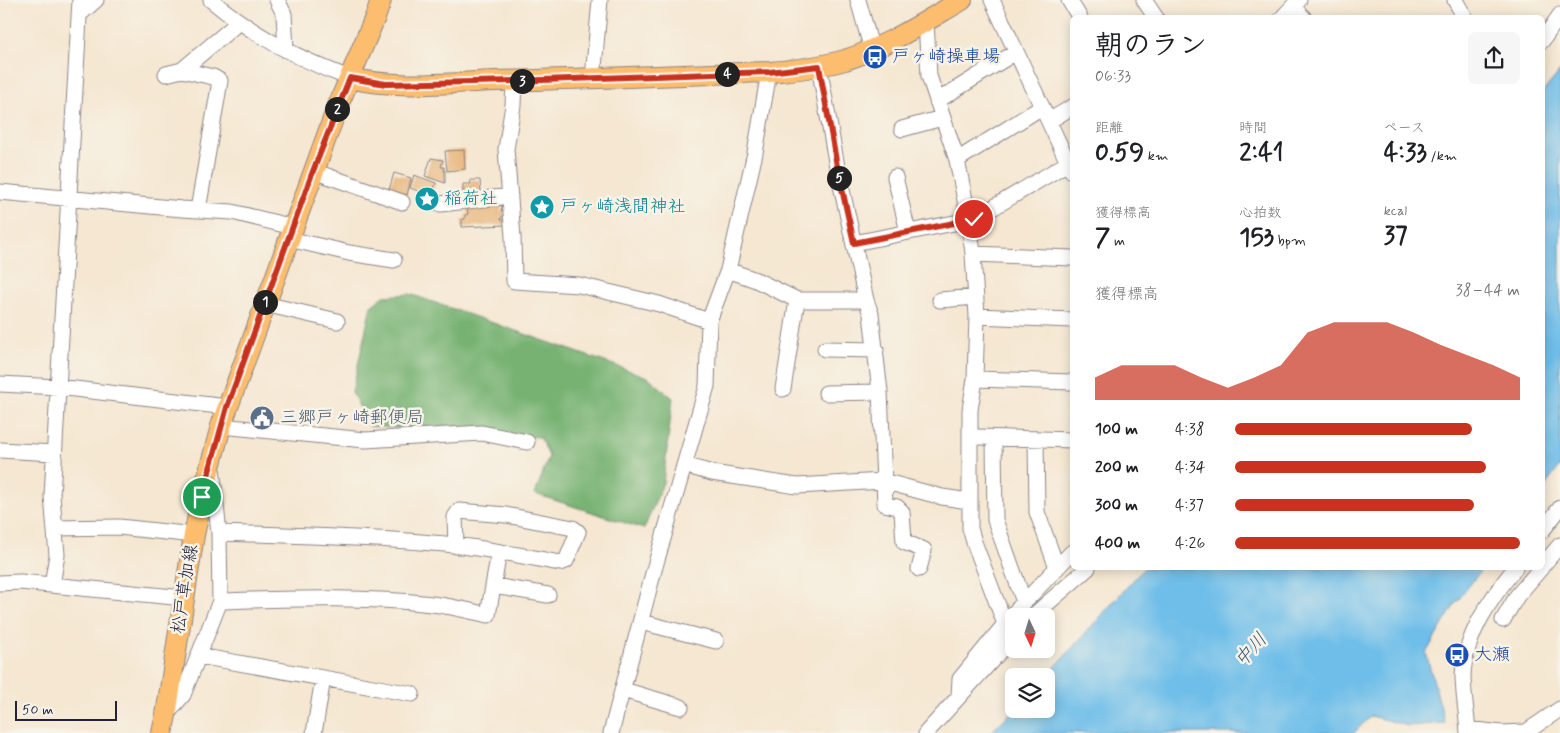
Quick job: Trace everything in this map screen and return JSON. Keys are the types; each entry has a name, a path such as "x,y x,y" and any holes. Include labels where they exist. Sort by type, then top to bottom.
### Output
{"main road":[{"name":"松戸草加線","path":"164,724 194,535 221,426 313,171 381,0"},
{"path":"350,78 386,84 514,81 769,72 819,66 845,60 872,50 926,21 958,1"}],"street":[{"path":"52,585 57,555 52,496 54,453 79,7 96,0"},
{"path":"211,0 239,22 286,50 332,72 350,78"},
{"path":"277,0 284,14 286,50"},
{"path":"594,78 600,0"},
{"path":"858,0 872,50"},
{"path":"854,243 974,219 1070,168 992,0"},
{"path":"1070,0 1078,15"},
{"path":"1144,0 1154,15"},
{"path":"1456,0 1464,15"},
{"path":"1285,15 1296,3 1302,15"},
{"path":"1545,37 1560,16"},
{"path":"926,21 928,76 957,160 969,220 973,254 977,316 976,379 970,410 970,528 1005,624 960,679 959,696"},
{"path":"166,74 182,70 239,22"},
{"path":"937,101 1016,52"},
{"path":"819,66 837,166 866,300 871,314 880,392 885,504 897,507 902,512 904,542 924,550 919,569"},
{"path":"182,70 213,77 220,81 198,210"},
{"path":"610,733 707,386 709,321 728,270 755,154 769,72"},
{"path":"514,81 506,149 513,237 514,281 579,286 659,304 709,321"},
{"path":"957,160 1042,107"},
{"path":"1049,121 1070,108"},
{"path":"902,129 942,118"},
{"path":"313,171 402,202"},
{"path":"895,177 908,232"},
{"path":"0,192 232,212 349,253 394,260"},
{"path":"441,204 510,196"},
{"path":"973,254 1070,258"},
{"path":"728,270 756,280 797,300 866,300"},
{"path":"940,300 975,297"},
{"path":"783,389 797,300"},
{"path":"265,304 337,321"},
{"path":"977,316 1070,320"},
{"path":"825,349 876,350"},
{"path":"976,379 1070,382"},
{"path":"0,384 58,387 227,407"},
{"path":"826,393 880,392"},
{"path":"221,426 365,440 482,433 527,442"},
{"path":"1024,602 995,520 986,438 1070,440"},
{"path":"1036,440 1037,512 1058,566 1074,580"},
{"path":"0,450 54,453"},
{"path":"164,724 183,694 220,601 219,533 215,483 211,462"},
{"path":"684,465 712,473 797,486 883,481 942,497 969,501"},
{"path":"1545,527 1560,508"},
{"path":"219,533 319,536 456,546 560,563 566,561 578,532 573,528 506,515 459,511 455,517 456,546"},
{"path":"54,528 119,527 194,535"},
{"path":"1545,563 1560,545"},
{"path":"220,601 320,598 402,602 433,604 488,615 499,552"},
{"path":"1018,608 1070,554"},
{"path":"1042,608 1086,570"},
{"path":"1514,570 1487,608 1468,650 1463,674 1468,731 1526,732 1560,709"},
{"path":"1503,620 1517,596 1539,570"},
{"path":"0,583 20,582 184,598"},
{"path":"494,586 548,595"},
{"path":"641,622 716,642"},
{"path":"926,733 1005,646"},
{"path":"199,656 412,694"},
{"path":"314,733 323,679"},
{"path":"623,690 681,707"}],"green space":[{"path":"410,294 648,377 673,398 663,483 644,529 535,494 549,456 540,437 369,426 352,392 371,306 384,296"}],"water":[{"path":"1560,71 1560,466 1545,486 1545,89"},
{"name":"中川","path":"1142,570 1481,570 1455,604 1426,653 1445,723 1408,726 1371,716 1354,733 990,733 1006,718 1055,718 1054,668"}],"building":[{"path":"464,150 465,169 447,171 445,151"},
{"path":"431,158 443,160 441,167 444,167 445,171 445,183 425,176"},
{"path":"394,173 411,178 407,195 389,190"},
{"path":"414,175 436,183 433,192 431,191 429,195 410,188"},
{"path":"470,180 480,180 481,193 463,195 463,184 471,184"},
{"path":"503,203 501,211 505,210 505,217 501,217 501,220 507,219 507,225 462,227 462,219 465,219 465,215 468,214 467,208"}],"place":[{"name":"戸ヶ崎操車場","path":"875,57"},
{"name":"稲荷社","path":"427,199"},
{"name":"戸ヶ崎浅間神社","path":"542,207"},
{"name":"三郷戸ヶ崎郵便局","path":"262,418"},
{"name":"大瀬","path":"1457,655"}],"route":[{"path":"202,497 227,407 313,171 350,78 386,84 514,81 769,72 819,66 837,166 854,243 974,219"}]}
